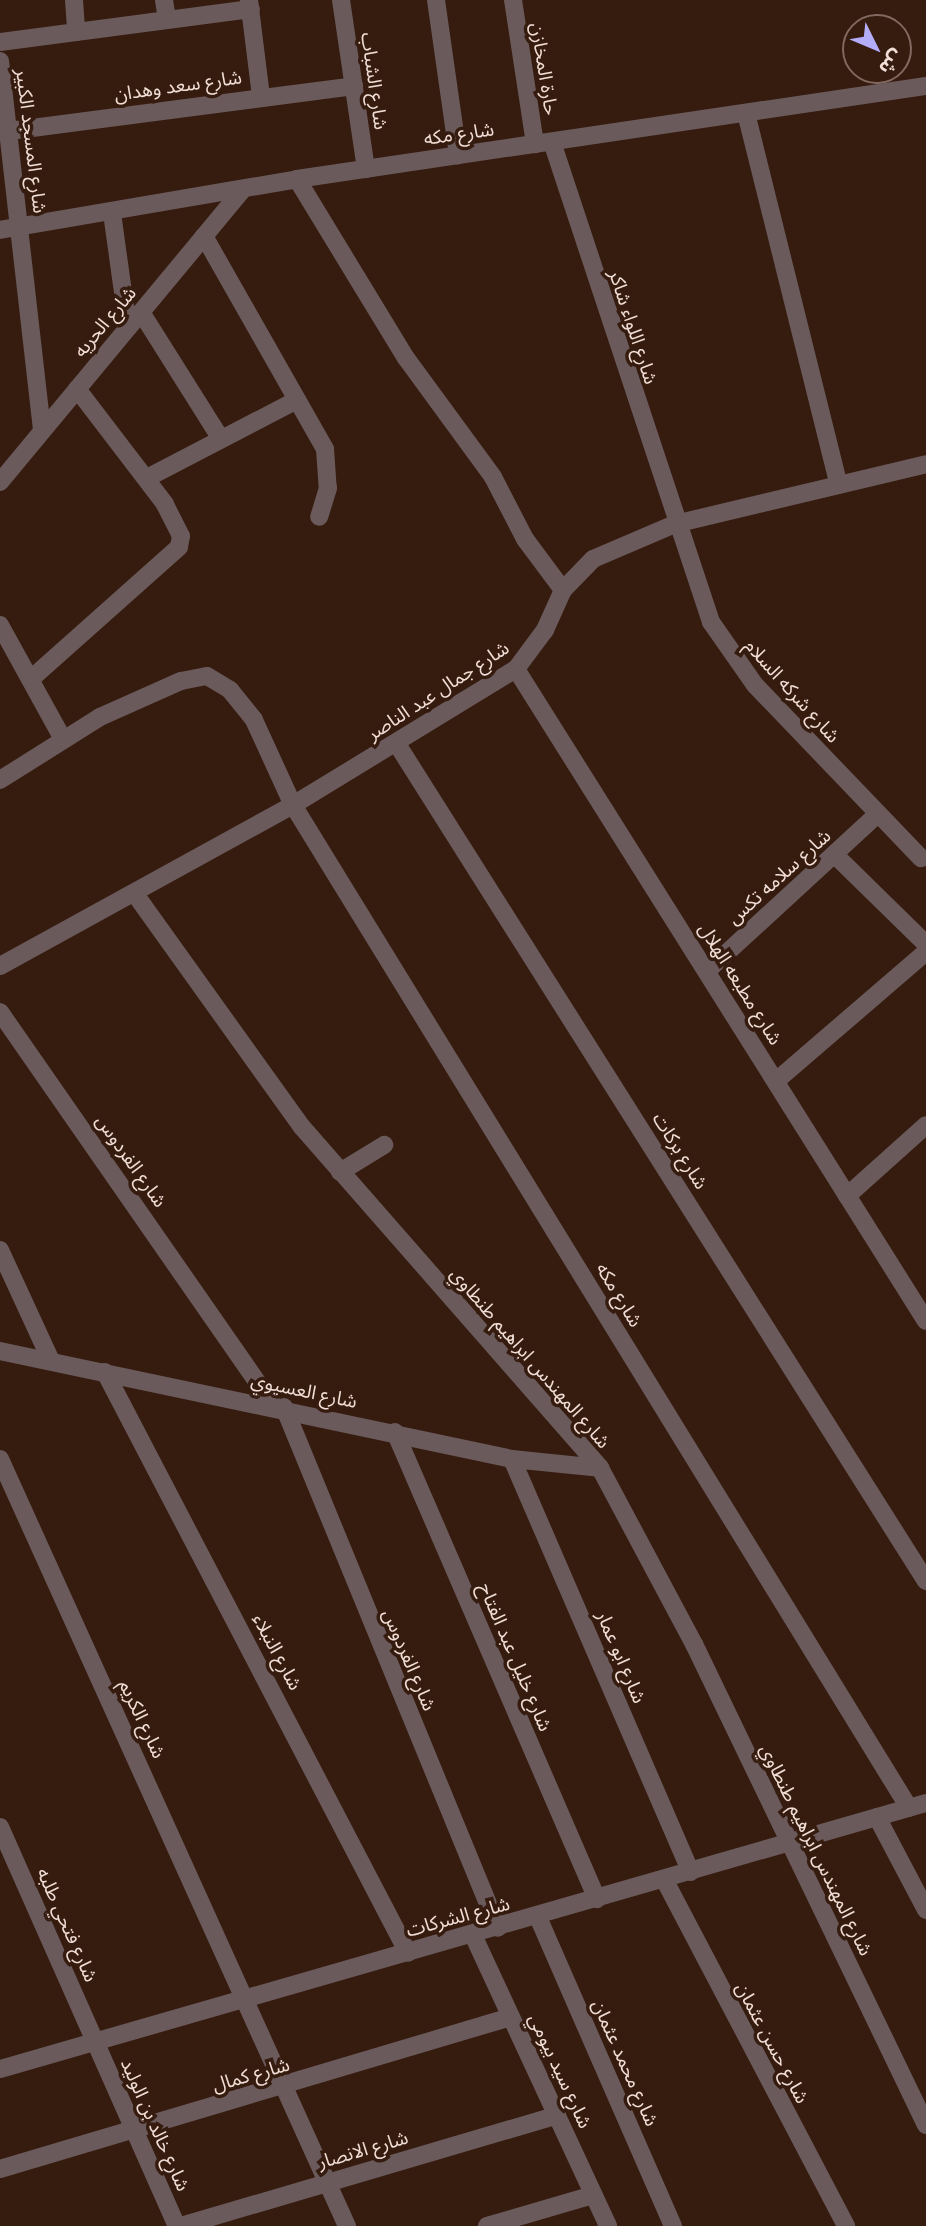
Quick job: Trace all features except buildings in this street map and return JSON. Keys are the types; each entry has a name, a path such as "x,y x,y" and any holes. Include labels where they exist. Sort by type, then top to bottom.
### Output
{"street":[{"path":"74,0 76,32"},
{"path":"164,0 167,20"},
{"name":"شارع الشباب","path":"341,0 366,169"},
{"path":"436,0 458,155"},
{"name":"حارة المخازن","path":"513,0 543,143"},
{"path":"0,42 167,20 250,4 261,96"},
{"name":"شارع المسجد الكبير","path":"1,71 43,431"},
{"name":"شارع سعد وهدان","path":"9,131 261,96 354,86"},
{"name":"شارع مكه","path":"0,230 112,213 298,179 926,86"},
{"path":"746,113 839,485"},
{"name":"شارع اللواء شاكر","path":"543,143 675,524"},
{"path":"298,179 406,358 493,477 525,539 563,590"},
{"name":"شارع الحريه","path":"0,482 243,189"},
{"path":"112,213 128,328"},
{"path":"204,236 325,449 328,488 319,517"},
{"path":"141,312 221,439"},
{"path":"32,678 179,547 179,527 147,478 77,389"},
{"path":"147,478 297,400"},
{"name":"شارع جمال عبد الناصر","path":"0,967 135,894 397,744 516,669 545,631 563,590 593,559 675,524 926,464"},
{"name":"شارع شركه السلام","path":"675,524 711,622 730,655 921,858"},
{"path":"0,625 32,678 63,739"},
{"name":"شارع مطبعه الهلال","path":"516,669 847,1195 921,1300 926,1321"},
{"name":"شارع مكه","path":"0,780 63,739 170,686 207,676 230,690 254,720 293,804 917,1805"},
{"name":"شارع بركات","path":"397,744 926,1581"},
{"name":"شارع سلامه تكس","path":"707,971 878,814"},
{"path":"835,855 926,944"},
{"name":"شارع المهندس ابراهيم طنطاوي","path":"135,894 340,1172 600,1468 694,1644 926,2125"},
{"path":"776,1081 926,952"},
{"name":"شارع الفردوس","path":"0,1012 278,1406 498,1927"},
{"path":"847,1195 926,1125"},
{"path":"340,1172 384,1145"},
{"path":"0,1250 51,1361"},
{"name":"شارع العسيوي","path":"0,1350 278,1406 512,1459 600,1468"},
{"name":"شارع النبلاء","path":"105,1372 408,1953"},
{"name":"شارع خليل عبد الفتاح","path":"395,1432 597,1899"},
{"name":"شارع الكريم","path":"0,1459 246,1997 347,2226"},
{"name":"شارع ابو عمار","path":"512,1459 691,1872"},
{"name":"شارع الشركات","path":"0,2069 246,1997 538,1917 917,1805"},
{"path":"877,1817 926,1910"},
{"name":"شارع فتحي طلبه","path":"1,1835 96,2040"},
{"name":"شارع حسن عثمان","path":"664,1879 846,2226"},
{"name":"شارع محمد عثمان","path":"538,1917 673,2226"},
{"name":"شارع سيد بيومي","path":"473,1935 608,2226"},
{"name":"شارع كمال","path":"0,2169 286,2087 512,2017"},
{"name":"شارع خالد بن الوليد","path":"96,2040 179,2226"},
{"name":"شارع الانصار","path":"179,2226 557,2115"},
{"path":"487,2226 593,2195"}]}
